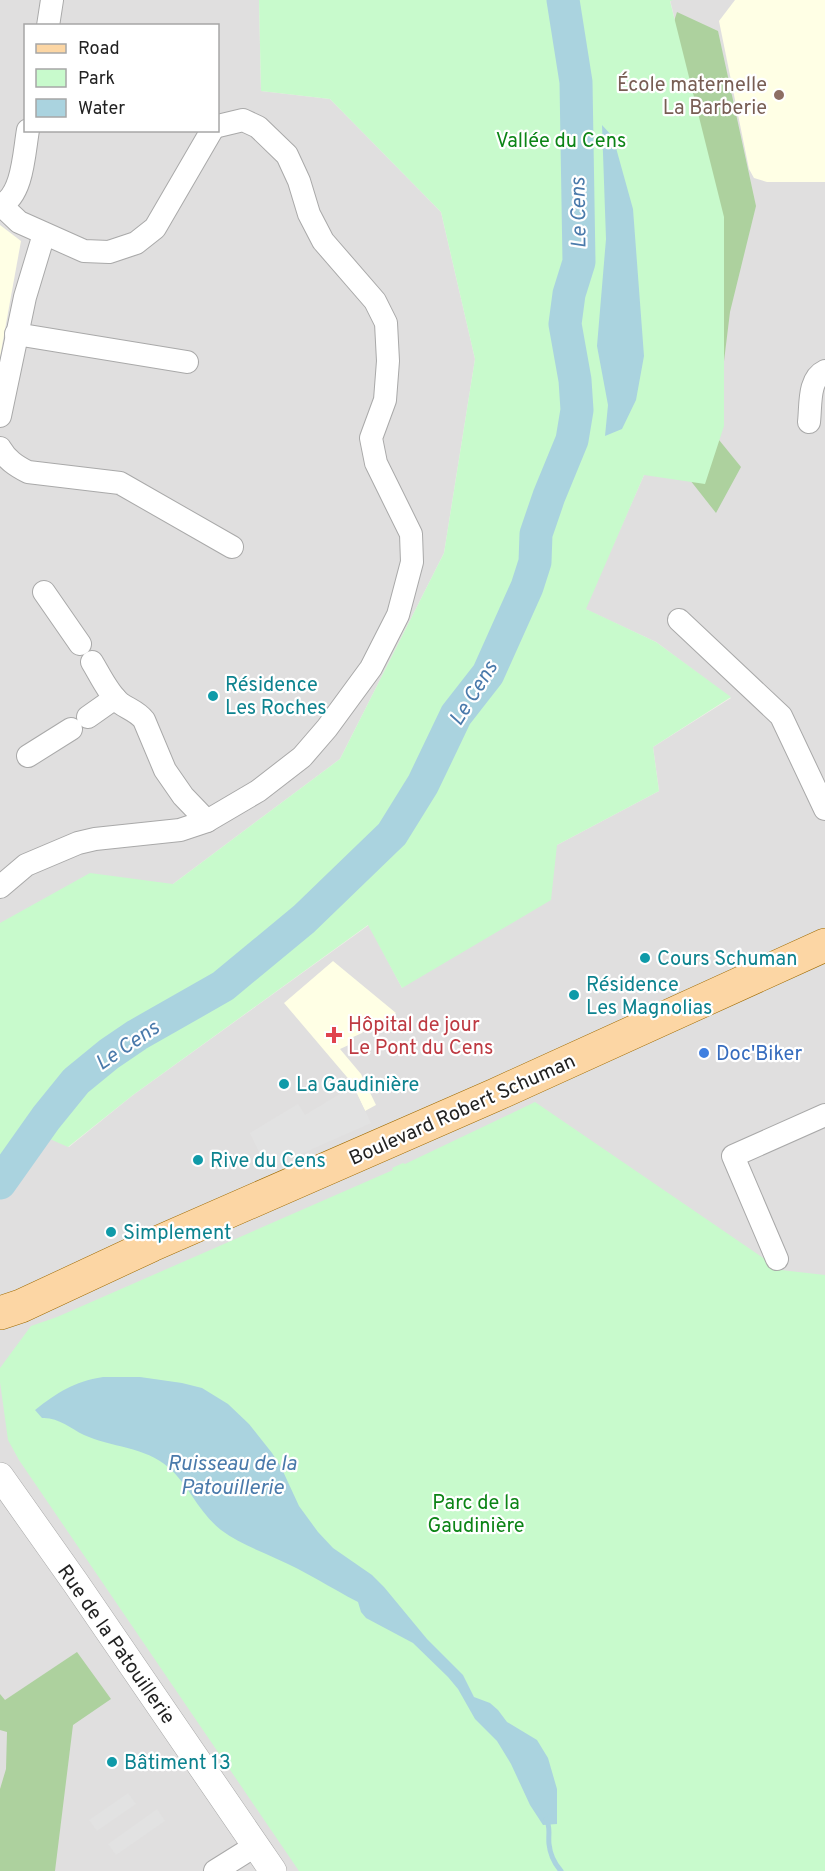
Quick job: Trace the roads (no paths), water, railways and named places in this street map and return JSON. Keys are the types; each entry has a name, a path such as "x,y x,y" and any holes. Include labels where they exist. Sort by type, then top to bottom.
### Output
{"main road":[{"name":"Boulevard Robert Schuman","path":"0,1313 495,1095 825,945"}],"street":[{"path":"48,24 52,0"},
{"path":"0,887 26,866 78,843 94,839 180,830 207,821 258,791 302,757 327,728 371,668 398,615 412,562 411,534 376,463 370,438 385,400 388,361 386,323 375,301 323,241 309,214 299,181 286,155 258,127 243,120 219,126"},
{"path":"28,132 17,189 7,202 1,205 19,222 44,234 84,251 109,252 136,243 154,228 211,132"},
{"path":"0,416 16,334 44,234"},
{"path":"16,334 187,362"},
{"path":"809,422 815,378 825,370"},
{"path":"0,448 4,456 28,472 120,483 232,547"},
{"path":"44,592 115,698 144,720 165,770 183,796 207,821"},
{"path":"679,620 781,716 825,809"},
{"path":"28,756 115,698"},
{"path":"777,1259 733,1156 825,1115"},
{"name":"Rue de la Patouillerie","path":"0,1476 123,1650 273,1871"},
{"path":"215,1871 255,1846"}],"water":[{"path":"602,125 613,137 633,209 644,356 636,400 622,429 605,436 608,405 597,346 606,239"},
{"name":"Ruisseau de la Patouillerie","path":"103,1377 140,1377 202,1388 228,1404 249,1424 281,1467 299,1506 318,1532 333,1548 372,1575 384,1587 427,1639 463,1675 474,1697 490,1703 507,1722 537,1740 548,1758 557,1789 557,1824 543,1825 497,1741 475,1719 458,1689 448,1677 413,1643 366,1618 358,1602 298,1569 241,1543 221,1530 206,1515 175,1474 159,1460 139,1451 84,1435 59,1421 42,1418 35,1410 66,1389"}],"waterway":[{"name":"Le Cens","path":"0,1183 46,1118 76,1081 137,1035 223,986 304,919 392,834 423,784 456,715 488,674 527,587 535,562 536,534 572,440 577,410 575,380 565,324 569,294 579,262 576,82 563,0"},
{"name":"Ruisseau de la Patouillerie","path":"546,1819 549,1828 550,1851 561,1871"}],"place":[{"name":"École maternelle La Barberie","path":"779,95"},
{"name":"Résidence Les Roches","path":"213,696"},
{"name":"Cours Schuman","path":"645,958"},
{"name":"Résidence Les Magnolias","path":"574,995"},
{"name":"Hôpital de jour Le Pont du Cens","path":"334,1035"},
{"name":"Doc'Biker","path":"704,1053"},
{"name":"La Gaudinière","path":"284,1084"},
{"name":"Rive du Cens","path":"198,1160"},
{"name":"Simplement","path":"111,1232"},
{"name":"Bâtiment 13","path":"112,1762"}],"park label":[{"name":"Vallée du Cens","path":"561,140"},
{"name":"Parc de la Gaudinière","path":"476,1514"}]}
